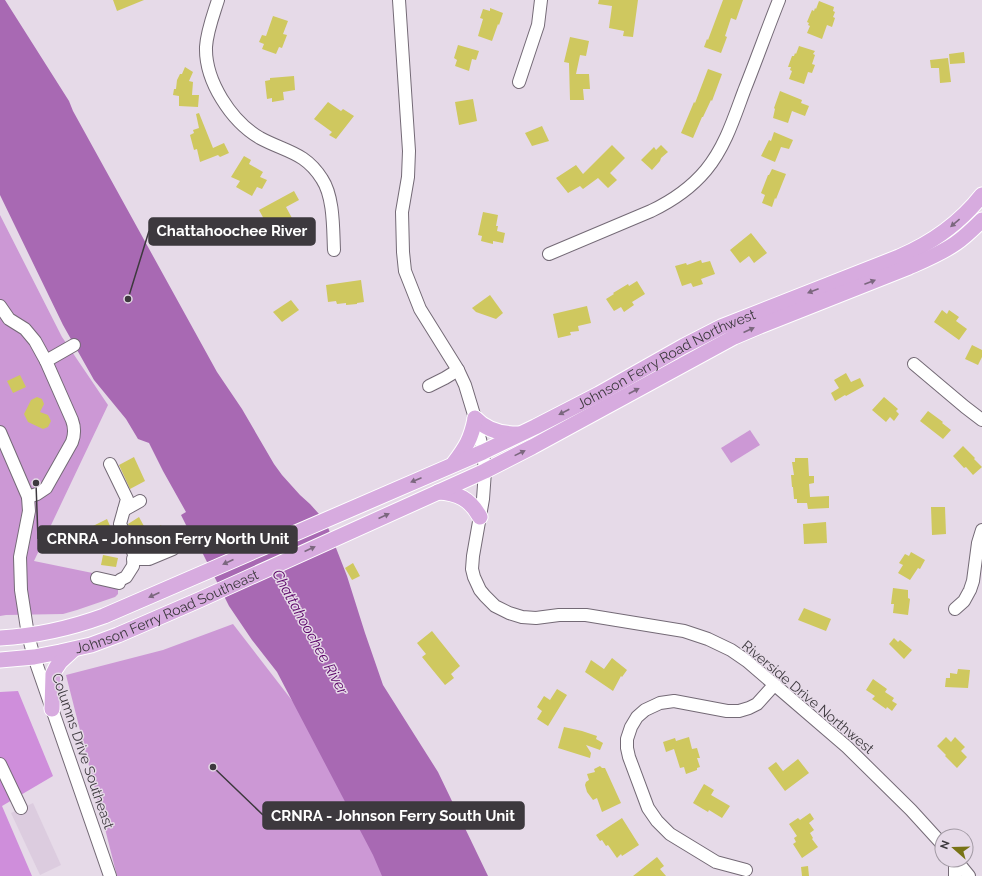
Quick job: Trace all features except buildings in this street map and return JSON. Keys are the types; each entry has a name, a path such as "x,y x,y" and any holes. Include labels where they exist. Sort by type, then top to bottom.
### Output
{"main road":[{"name":"Johnson Ferry Road Northwest","path":"340,513 483,452 599,394 721,327 915,250 930,242 950,227 970,209 982,195"},
{"name":"Johnson Ferry Road Northwest","path":"348,532 485,471 734,337 909,267 940,252 957,242 982,220"},
{"path":"475,419 493,431 519,434"},
{"path":"452,465 468,443 474,429 475,419"},
{"path":"438,492 452,493 466,499 480,516"},
{"name":"Johnson Ferry Road Southeast","path":"0,638 51,631 84,623 122,609 340,513"},
{"name":"Johnson Ferry Road Southeast","path":"0,660 34,657 92,645 199,600 348,532"},
{"path":"52,709 53,674 60,662 73,649"}],"street":[{"path":"218,0 208,29 206,48 209,69 217,90 229,110 242,124 258,137 305,159 323,180 328,190 331,203 334,250"},
{"name":"Riverside Drive Northwest","path":"399,0 409,151 408,177 402,212 405,271 420,309 458,370 465,384 483,452 485,471 483,499 472,569 480,590 496,606 515,616 536,618 559,614 577,614 684,631 708,639 731,650 775,684 847,747 911,810 934,835"},
{"path":"519,82 538,25 541,0"},
{"path":"549,254 666,204 694,183 715,158 729,132 779,0"},
{"path":"0,306 9,319 30,335 46,360 72,420 74,435 72,442 46,488 37,494 28,497 0,432"},
{"path":"46,360 74,345"},
{"path":"914,364 982,420"},
{"path":"429,386 458,370"},
{"path":"97,578 119,582 126,577 133,566 134,554 120,524 127,500 110,464"},
{"name":"Columns Drive Southeast","path":"28,497 29,511 20,557 22,597 28,635 34,657 110,876"},
{"path":"124,510 140,501"},
{"path":"955,609 964,601 970,590 982,530"},
{"path":"133,559 149,559 173,549"},
{"path":"746,870 716,862 670,834 657,821 648,808 629,757 627,738 637,717 645,710 660,703 674,701 727,711 740,711 757,704 775,684"},
{"path":"0,764 21,808"},
{"path":"962,868 970,876"}],"shaded area":[{"path":"0,215 62,337 108,405 34,561 112,577 118,584 118,594 115,597 63,614 0,616"},
{"path":"750,430 760,445 731,463 721,448"},
{"path":"233,624 321,738 392,876 117,876 66,675 163,650"},
{"path":"18,691 53,776 2,806 32,876 0,876 0,692"},
{"path":"33,803 61,865 40,875 11,813"}],"water":[{"path":"0,0 5,0 69,101 73,111 217,372 242,409 274,464 327,525 347,576 383,685 438,772 488,876 382,876 373,855 277,672 252,640 229,606 199,546 191,535 181,515 186,512 149,443 138,439 126,419 94,380 63,325 0,195"}],"place":[{"name":"Chattahoochee River","path":"128,299"},
{"name":"CRNRA - Johnson Ferry North Unit","path":"36,483"},
{"name":"CRNRA - Johnson Ferry South Unit","path":"213,767"}]}
